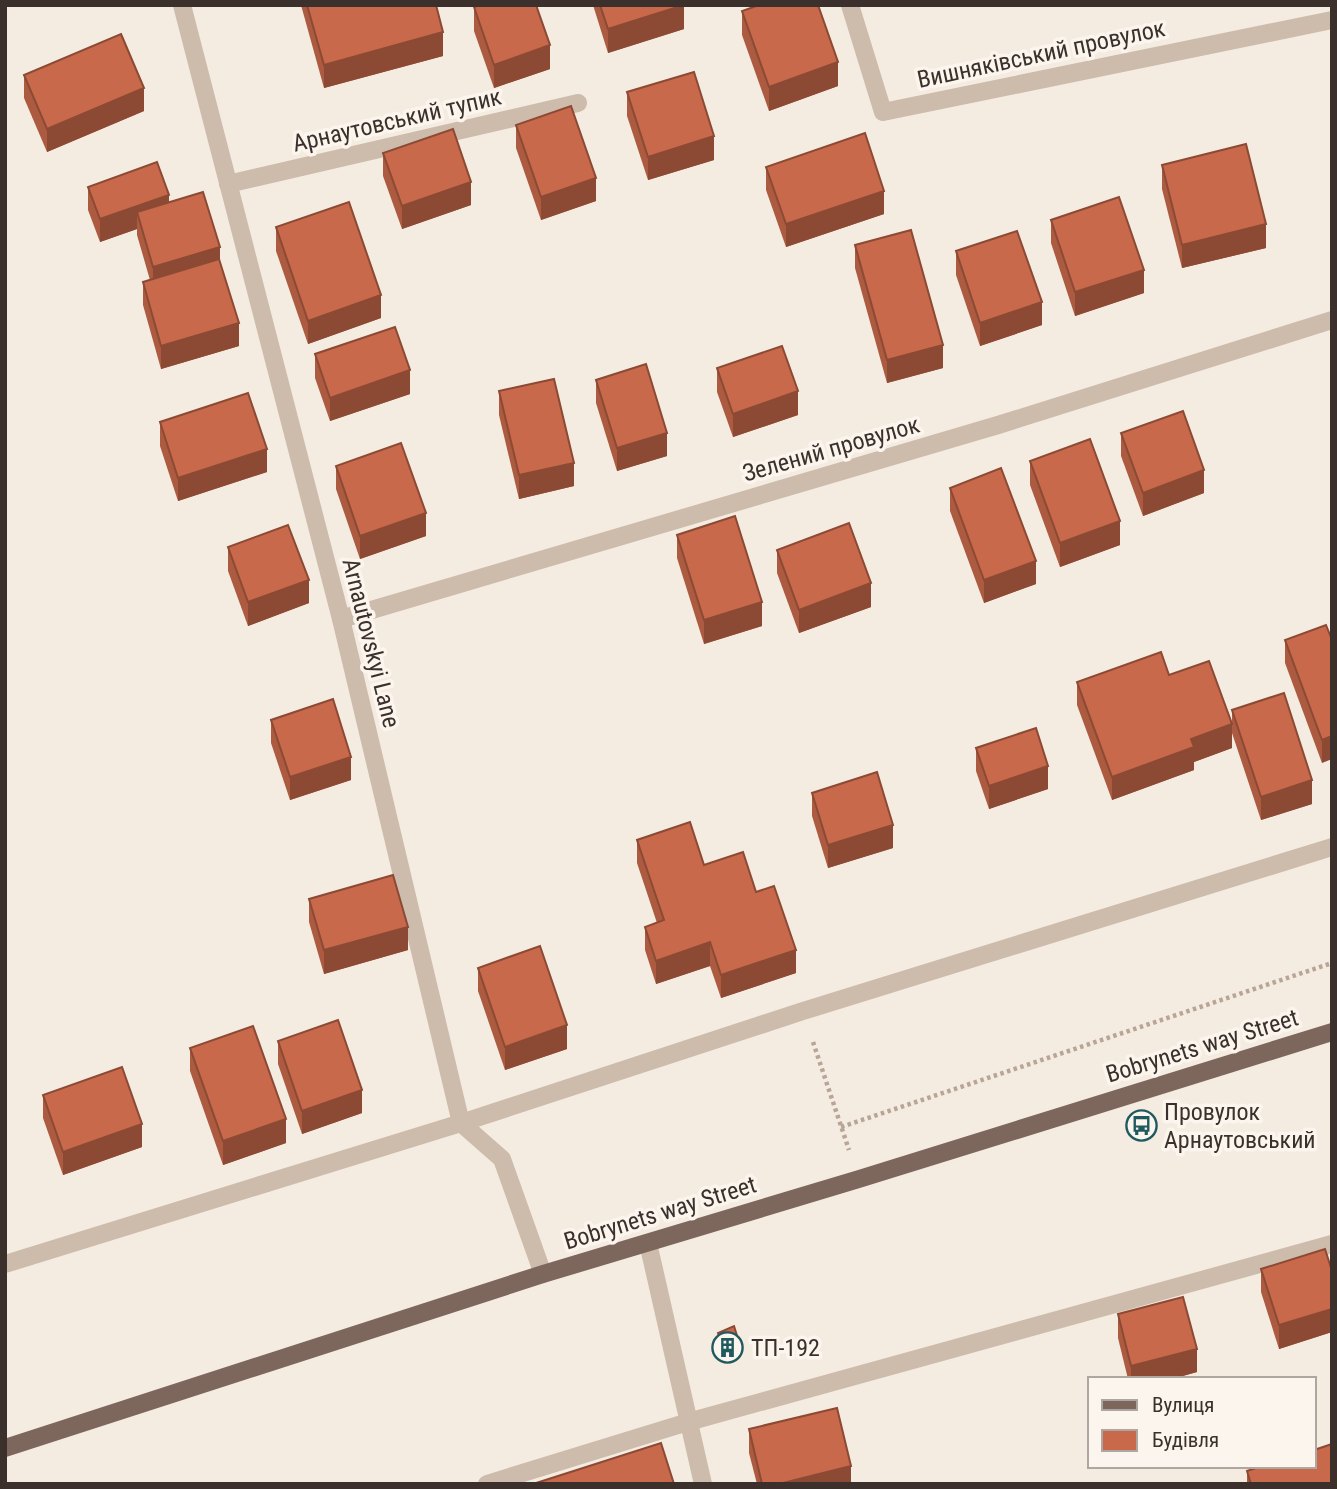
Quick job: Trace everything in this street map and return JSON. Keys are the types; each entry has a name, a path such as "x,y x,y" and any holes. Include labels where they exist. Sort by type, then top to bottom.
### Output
{"main road":[{"name":"Bobrynets way Street","path":"5,1448 543,1274 1332,1032"}],"street":[{"name":"Arnautovskyi Lane","path":"181,5 341,619 461,1123"},
{"name":"Вишняківський провулок","path":"850,5 883,112 1332,20"},
{"name":"Арнаутовський тупик","path":"228,184 578,103"},
{"name":"Зелений провулок","path":"341,619 998,425 1332,320"},
{"path":"5,1264 461,1123 803,1011 1332,847"},
{"path":"461,1123 502,1159 543,1274"},
{"path":"648,1242 703,1484"},
{"path":"487,1484 688,1422 1332,1244"}],"path":[{"path":"841,1127 1332,963"},
{"path":"803,1011 859,1179"}],"building":[{"path":"307,5 436,5 443,32 324,65"},
{"path":"536,5 550,45 494,65 474,7"},
{"path":"600,5 684,5 608,29"},
{"path":"759,5 818,5 838,62 769,87 742,11"},
{"path":"121,34 144,88 47,129 24,75"},
{"path":"694,72 714,136 648,157 627,92"},
{"path":"571,106 596,178 541,197 516,125"},
{"path":"453,129 471,182 402,206 383,153"},
{"path":"865,133 884,191 786,224 766,167"},
{"path":"1246,144 1266,224 1182,245 1162,165"},
{"path":"157,162 169,195 100,219 88,187"},
{"path":"203,192 220,247 153,267 137,212"},
{"path":"1119,197 1144,270 1075,292 1051,220"},
{"path":"349,202 381,295 308,321 276,227"},
{"path":"911,230 943,345 887,360 855,245"},
{"path":"1017,231 1042,302 980,323 956,251"},
{"path":"219,259 239,323 161,346 143,282"},
{"path":"395,327 410,370 330,398 315,354"},
{"path":"782,346 798,391 733,414 717,368"},
{"path":"646,364 667,433 617,448 596,380"},
{"path":"554,379 574,463 519,475 499,391"},
{"path":"248,393 267,449 178,478 160,422"},
{"path":"1183,411 1204,470 1143,493 1121,433"},
{"path":"1090,439 1120,521 1060,543 1030,461"},
{"path":"401,443 426,513 360,536 336,466"},
{"path":"1001,468 1036,561 984,580 950,488"},
{"path":"735,516 762,602 704,620 677,535"},
{"path":"849,523 871,583 799,610 777,550"},
{"path":"288,525 309,580 248,602 228,547"},
{"path":"1326,625 1332,640 1332,736 1322,740 1285,640"},
{"path":"1161,652 1169,675 1209,661 1232,724 1191,739 1194,747 1112,777 1077,682"},
{"path":"1284,693 1312,780 1261,797 1232,710"},
{"path":"333,699 351,757 290,777 271,720"},
{"path":"1036,728 1048,766 989,786 976,748"},
{"path":"877,772 893,825 828,845 812,793"},
{"path":"690,822 704,865 743,852 756,892 774,886 796,950 721,975 710,942 656,961 645,927 664,920 637,840"},
{"path":"393,875 408,927 324,950 309,899"},
{"path":"540,946 567,1025 505,1047 478,968"},
{"path":"338,1020 362,1090 302,1111 278,1041"},
{"path":"253,1026 286,1119 223,1141 190,1048"},
{"path":"122,1067 142,1124 63,1152 43,1095"},
{"path":"1325,1249 1332,1271 1332,1309 1279,1325 1261,1269"},
{"path":"1183,1297 1197,1349 1131,1366 1118,1314"},
{"path":"734,1326 738,1339 722,1345 718,1333"},
{"path":"837,1408 851,1466 779,1484 762,1484 749,1429"},
{"path":"661,1443 674,1484 533,1484"},
{"path":"1332,1444 1332,1484 1251,1484 1247,1471 1256,1468 1316,1468 1316,1449"}],"place":[{"name":"Провулок Арнаутовський","path":"1141,1126"},
{"name":"ТП-192","path":"728,1348"}]}
